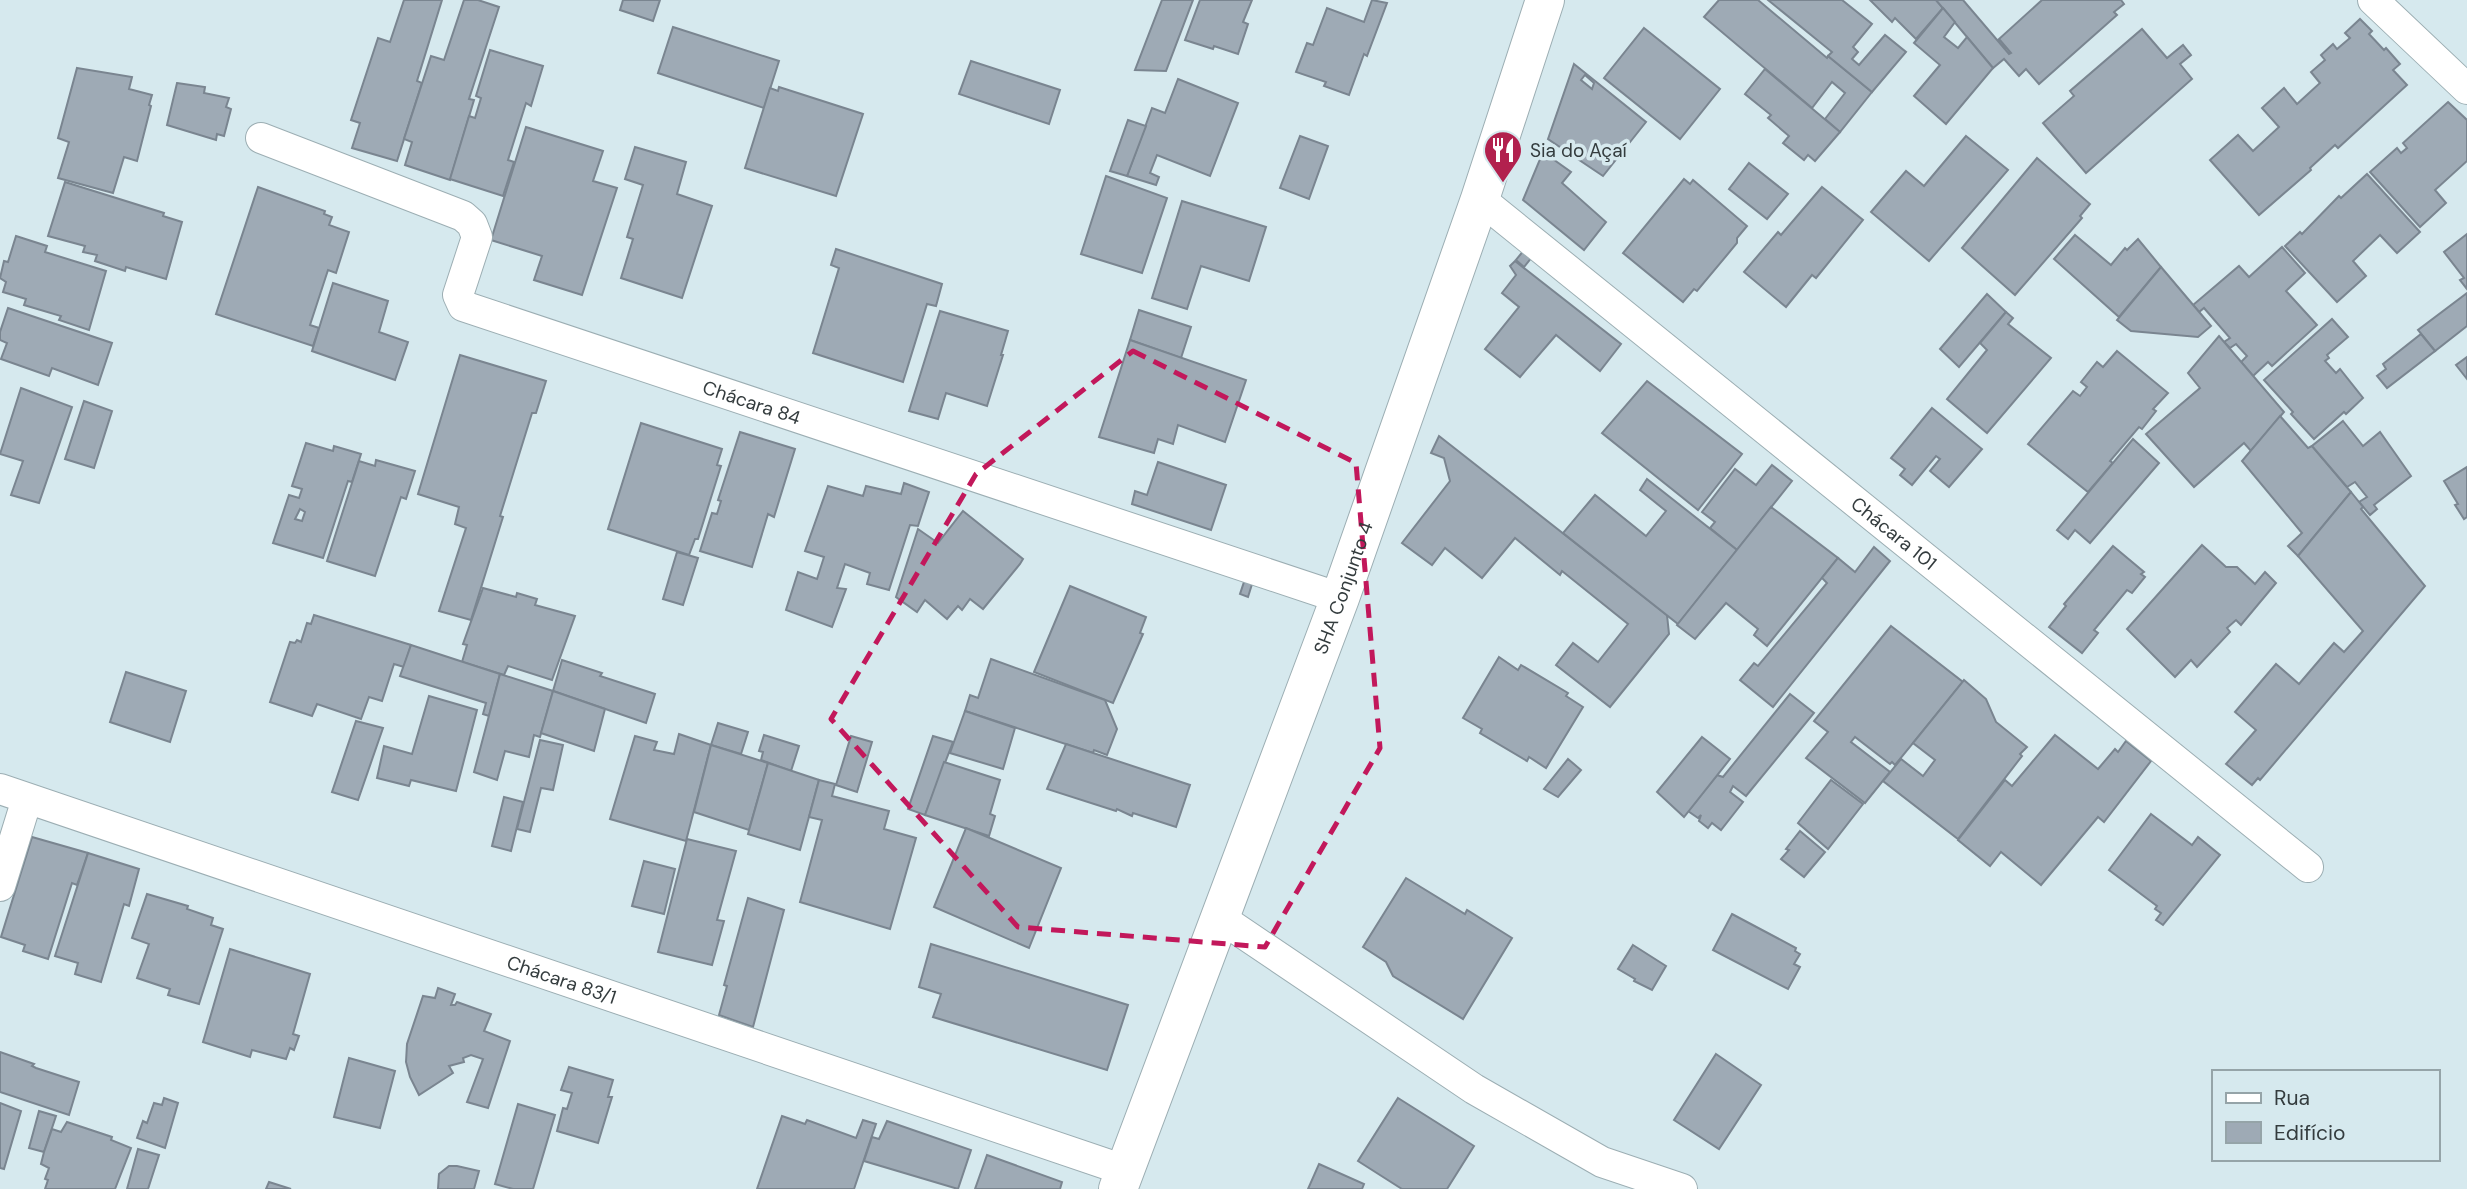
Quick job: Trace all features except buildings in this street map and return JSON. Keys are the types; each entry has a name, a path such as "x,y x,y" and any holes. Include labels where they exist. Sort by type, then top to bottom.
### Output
{"street":[{"name":"SHA Conjunto 4","path":"1121,1180 1340,598 1480,199 1545,0"},
{"path":"2373,0 2467,89"},
{"name":"Chácara 84","path":"261,138 463,216 472,224 477,237 458,295 463,306 1340,598"},
{"name":"Chácara 101","path":"1480,199 2308,867"},
{"path":"0,886 14,794"},
{"name":"Chácara 83/1","path":"14,794 1121,1180"},
{"path":"1219,917 1474,1089 1602,1162 1682,1189"}],"highlighted area":[{"path":"1133,351 1356,463 1380,748 1265,947 1018,927 831,719 976,474"}],"place":[{"name":"Sia do Açaí","path":"1503,184"}]}
